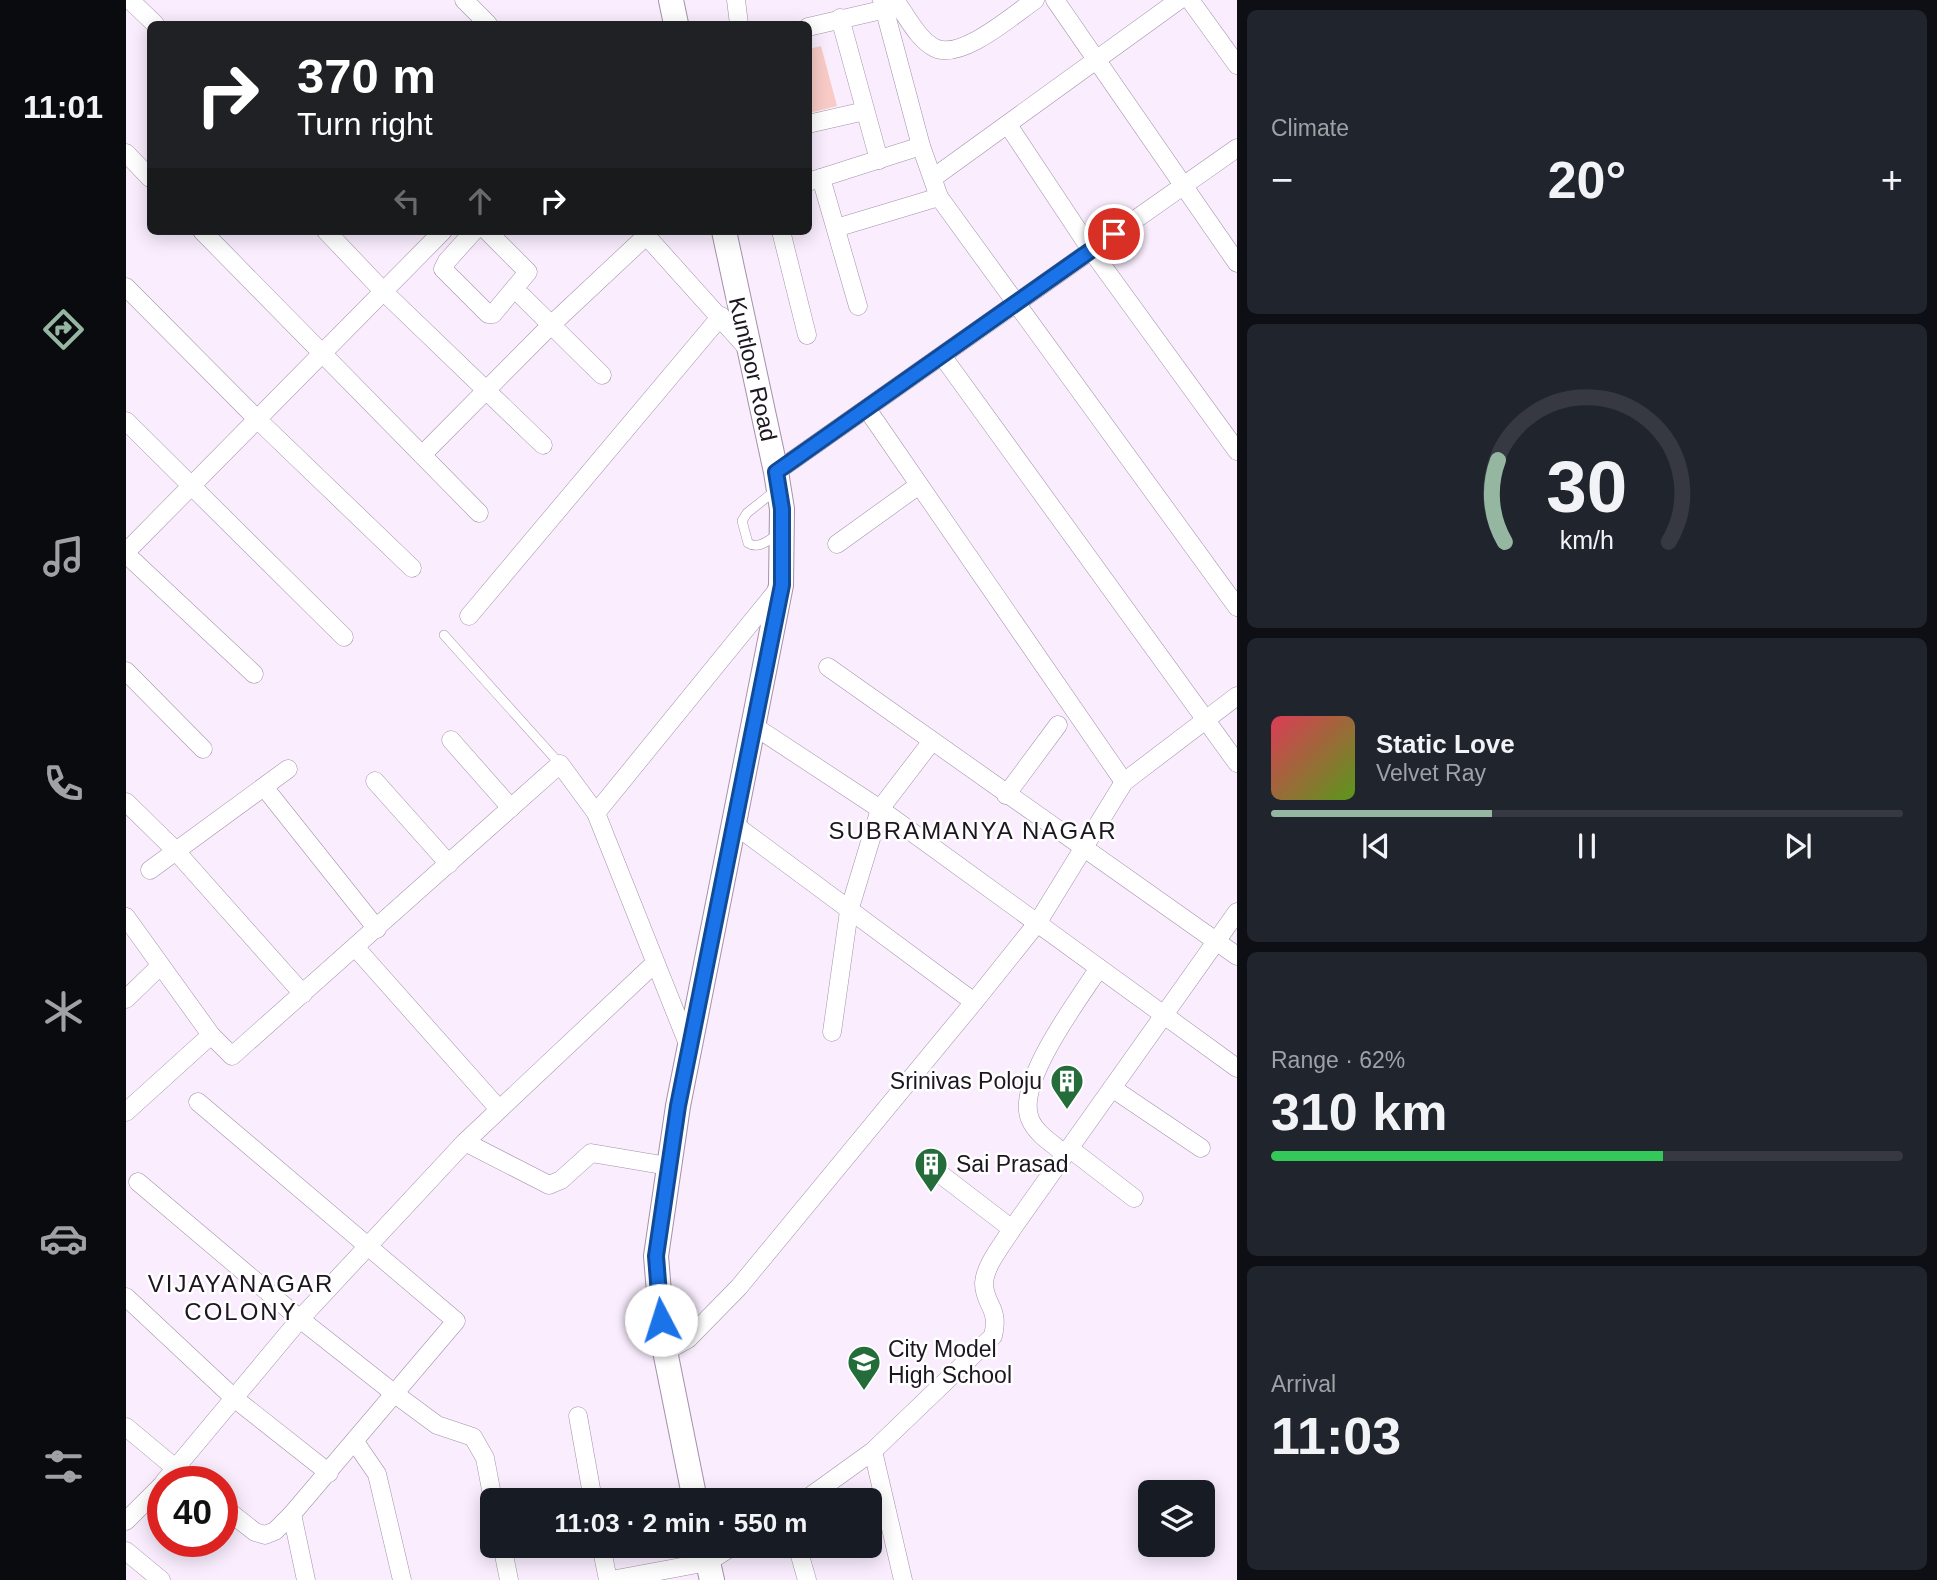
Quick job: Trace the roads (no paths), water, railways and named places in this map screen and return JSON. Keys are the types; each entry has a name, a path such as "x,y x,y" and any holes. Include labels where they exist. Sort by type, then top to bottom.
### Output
{"street":[{"path":"130,0 152,21"},
{"path":"464,0 485,21"},
{"path":"671,0 676,21"},
{"path":"736,0 739,21"},
{"path":"812,26 883,4 899,6 933,47 948,52 966,47 1035,0"},
{"path":"1055,0 1237,262"},
{"path":"933,178 1097,62 1179,0"},
{"path":"1190,0 1237,65"},
{"path":"883,4 921,146 939,197 1237,607"},
{"path":"840,18 880,160"},
{"path":"812,123 865,111"},
{"path":"1008,125 1091,250 1237,451"},
{"path":"858,306 836,228 815,180 921,146"},
{"path":"777,480 823,437 943,357 1237,148"},
{"path":"126,153 147,175"},
{"path":"836,228 939,197"},
{"path":"206,235 479,513"},
{"path":"330,235 384,292 543,446"},
{"path":"254,674 126,553 439,235"},
{"path":"462,235 443,270 483,312 493,314 528,272 490,235"},
{"path":"422,455 643,235"},
{"path":"645,235 721,316 747,348"},
{"name":"Kuntloor Road","path":"693,1488 665,1352 656,1256 668,1166 782,585 782,533 777,480 725,235"},
{"path":"782,235 807,335"},
{"path":"126,287 258,420 412,568"},
{"path":"522,296 603,374"},
{"path":"469,616 721,316"},
{"path":"943,357 1237,763"},
{"path":"867,409 1124,782"},
{"path":"126,421 344,637"},
{"path":"837,544 919,485"},
{"path":"596,813 782,585"},
{"path":"828,667 1237,956"},
{"path":"126,671 203,749"},
{"path":"665,1352 688,1339 739,1287 974,1002 1038,922 1124,782 1237,696"},
{"path":"1006,795 1058,725"},
{"path":"754,726 880,809 1237,1068"},
{"path":"451,740 511,808"},
{"path":"832,1032 849,911 880,809 932,741"},
{"path":"126,917 211,1035 232,1056 560,764 596,813 691,1049"},
{"path":"150,870 174,849 288,769"},
{"path":"375,781 449,864"},
{"path":"264,787 377,929"},
{"path":"126,802 174,849 303,994"},
{"path":"735,825 974,1002"},
{"path":"822,1488 873,1451 993,1336 996,1320 984,1283 987,1271 1012,1229 1237,912"},
{"path":"356,948 498,1108"},
{"path":"179,1466 300,1319 465,1142 498,1108 655,964"},
{"path":"126,999 160,966"},
{"path":"1099,968 1046,1052 1032,1085 1028,1104 1029,1118 1035,1129 1134,1198"},
{"path":"126,1112 211,1035"},
{"path":"1112,1088 1200,1148"},
{"path":"198,1102 456,1321 329,1473 275,1531 265,1535 255,1532 238,1519"},
{"path":"465,1142 549,1185 562,1180 591,1153 668,1166"},
{"path":"935,1170 1012,1229"},
{"path":"138,1182 300,1319 395,1394 438,1425 476,1440 485,1458 491,1488"},
{"path":"126,1297 234,1398 329,1473"},
{"path":"578,1416 591,1488"},
{"path":"126,1427 158,1466"},
{"path":"355,1442 377,1474 402,1580"},
{"path":"873,1451 903,1580"},
{"path":"126,1521 147,1500"},
{"path":"292,1514 306,1580"},
{"path":"126,1550 161,1580"},
{"path":"505,1558 509,1580"},
{"path":"604,1558 609,1580 708,1562"},
{"path":"801,1558 807,1580"}],"lane":[{"path":"777,480 747,513 743,522 748,543 753,546 782,533"},
{"path":"444,635 560,764"}],"place":[{"name":"Srinivas Poloju","path":"1067,1111"},
{"name":"Sai Prasad","path":"931,1194"},
{"name":"City Model High School","path":"864,1392"}],"district":[{"name":"SUBRAMANYA NAGAR","path":"973,830"},
{"name":"VIJAYANAGAR COLONY","path":"241,1297"}]}
